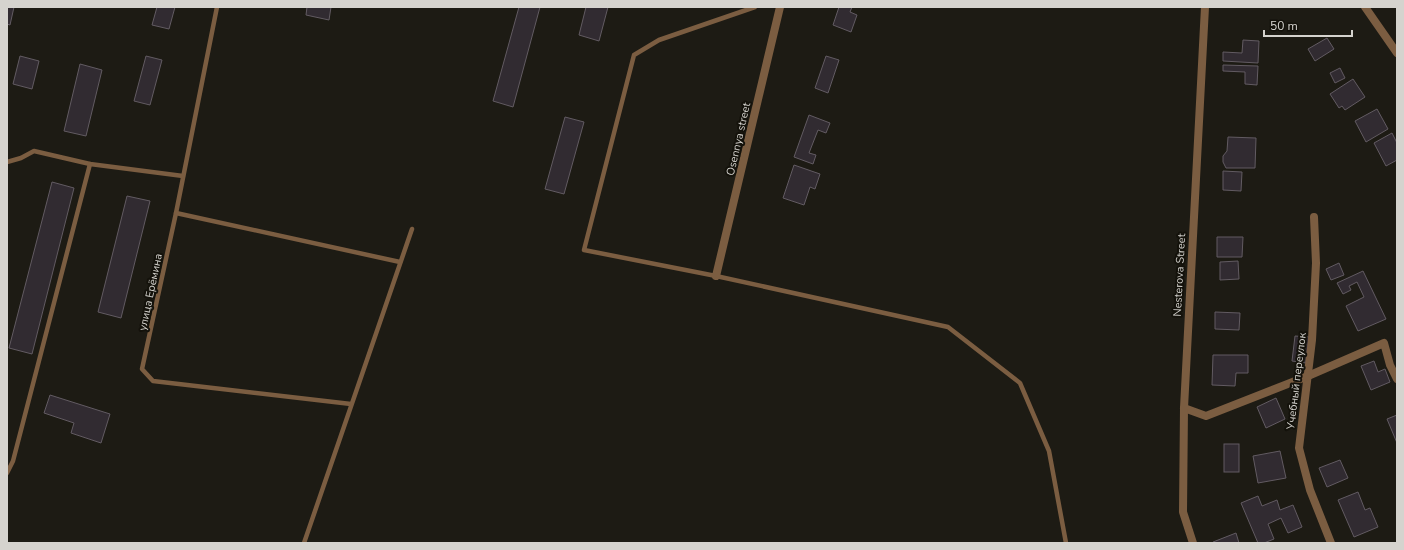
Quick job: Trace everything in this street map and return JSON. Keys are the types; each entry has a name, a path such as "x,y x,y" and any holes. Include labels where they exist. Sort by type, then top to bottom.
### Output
{"street":[{"name":"Osennya street","path":"716,276 780,7"},
{"name":"Nesterova Street","path":"1193,543 1183,512 1184,408 1205,7"},
{"path":"1365,7 1397,53"},
{"name":"Учебный переулок","path":"1314,217 1316,263 1312,340 1299,448 1310,490 1331,543"},
{"path":"1184,408 1206,416 1308,376 1384,343 1390,365 1397,379"}],"lane":[{"name":"улица Ерёмина","path":"217,7 176,213 142,369 153,381 351,404"},
{"path":"755,7 659,40 634,55 584,250 716,276 948,327 1020,383 1049,451 1066,543"},
{"path":"7,162 21,158 34,150 90,164 183,176"},
{"path":"7,473 13,461 90,164"},
{"path":"176,213 400,262"},
{"path":"304,543 412,229"}],"building":[{"path":"7,7 14,7 10,25 7,24"},
{"path":"157,7 175,7 169,29 152,25"},
{"path":"307,7 331,7 329,20 306,15"},
{"path":"519,7 540,7 513,107 493,101"},
{"path":"586,7 608,7 599,41 579,35"},
{"path":"839,7 852,7 850,12 857,15 851,32 833,25"},
{"path":"1327,38 1334,49 1315,61 1308,49"},
{"path":"1243,40 1259,41 1258,63 1223,61 1223,52 1242,53"},
{"path":"20,56 39,61 32,89 13,84"},
{"path":"146,56 162,60 150,105 134,101"},
{"path":"826,56 839,60 828,93 815,88"},
{"path":"80,64 102,70 86,136 64,131"},
{"path":"1223,65 1258,66 1257,85 1245,84 1245,72 1223,71"},
{"path":"1340,68 1345,78 1335,83 1330,73"},
{"path":"1353,79 1365,97 1345,110 1342,106 1339,108 1330,94"},
{"path":"1377,109 1388,129 1366,142 1355,121"},
{"path":"809,115 830,123 826,133 818,130 809,153 816,155 813,164 794,157"},
{"path":"565,117 584,122 564,194 545,189"},
{"path":"1392,133 1397,143 1397,160 1386,166 1374,143"},
{"path":"1228,137 1256,138 1255,168 1226,168 1223,162 1223,156 1227,151"},
{"path":"794,165 820,174 815,189 810,187 804,205 783,198"},
{"path":"1223,171 1242,172 1241,191 1223,190"},
{"path":"52,182 74,188 32,354 9,348"},
{"path":"127,196 150,201 121,318 98,312"},
{"path":"1217,237 1243,237 1242,257 1217,257"},
{"path":"1238,261 1239,279 1220,280 1220,262"},
{"path":"1339,263 1344,275 1331,280 1326,269"},
{"path":"1363,271 1386,319 1358,331 1346,306 1364,297 1357,282 1349,286 1351,290 1343,294 1337,283"},
{"path":"1215,312 1240,313 1239,330 1215,329"},
{"path":"1295,336 1309,337 1306,363 1292,361"},
{"path":"1213,355 1248,355 1248,373 1236,373 1235,386 1212,385"},
{"path":"1374,361 1378,372 1385,369 1390,382 1371,390 1361,366"},
{"path":"50,395 110,414 101,443 71,433 74,423 44,413"},
{"path":"1276,398 1285,419 1266,428 1257,407"},
{"path":"1397,415 1397,443 1387,419"},
{"path":"1224,444 1239,444 1239,472 1224,472"},
{"path":"1280,451 1286,478 1258,483 1253,456"},
{"path":"1340,460 1348,478 1327,487 1319,468"},
{"path":"1358,492 1365,510 1370,508 1378,527 1354,537 1338,500"},
{"path":"1258,496 1262,506 1277,500 1280,510 1293,505 1302,527 1288,533 1281,518 1268,524 1274,539 1264,543 1258,543 1241,503"},
{"path":"1236,533 1239,543 1213,543 1213,542"}]}
